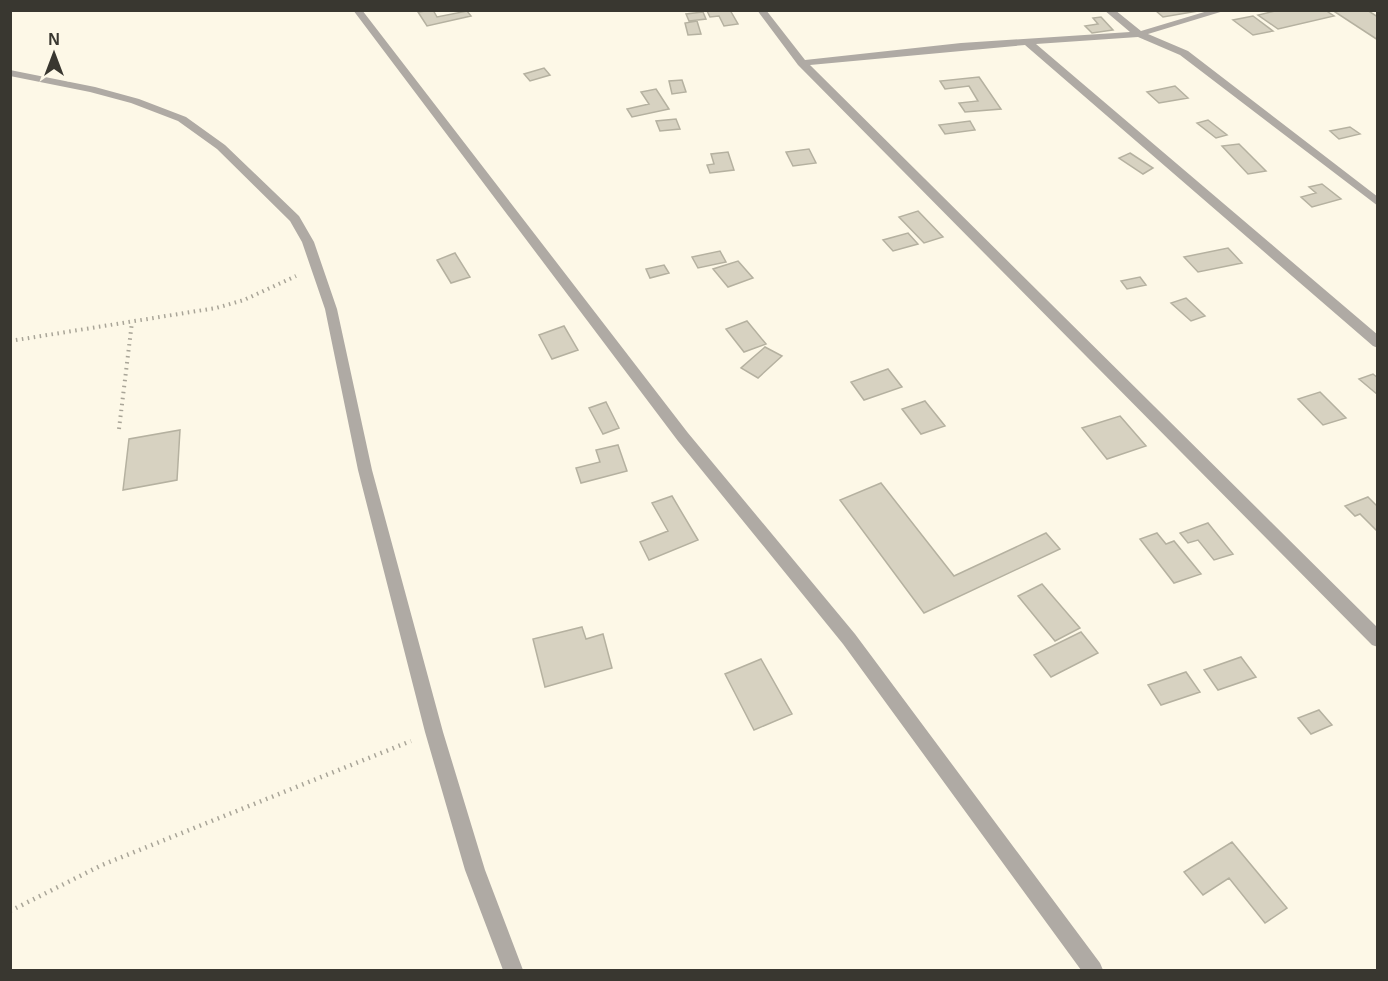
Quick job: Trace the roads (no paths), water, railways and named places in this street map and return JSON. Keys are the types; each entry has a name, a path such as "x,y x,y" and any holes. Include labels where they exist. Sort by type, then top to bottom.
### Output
{"street":[{"path":"357,10 682,437 849,639 1093,970"},
{"path":"761,10 802,63 1377,640"},
{"path":"1108,10 1139,34 1184,53 1377,203"},
{"path":"802,63 961,46 1139,34 1223,10"},
{"path":"1028,42 1377,343"},
{"path":"10,73 91,88 135,101 182,119 221,147 295,219 303,234 331,309 365,470 434,732 475,870 513,970"}]}
